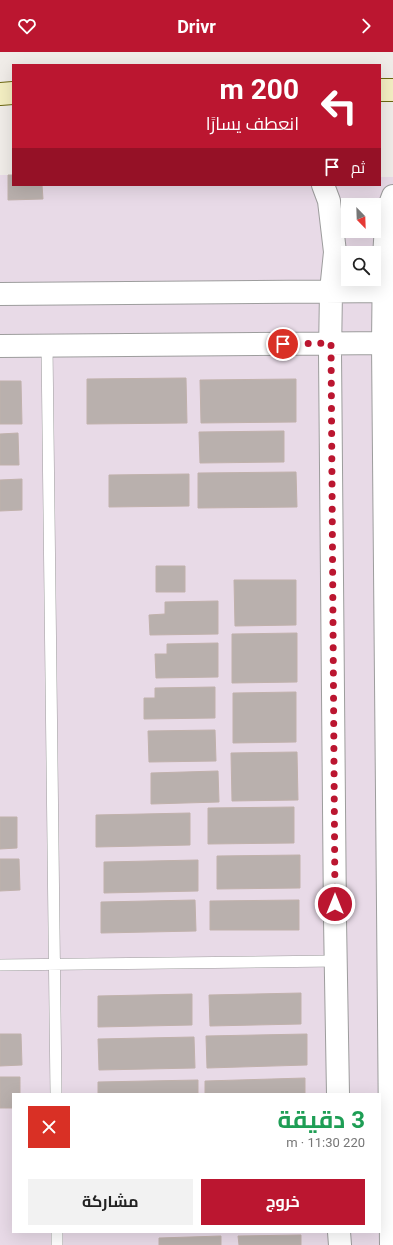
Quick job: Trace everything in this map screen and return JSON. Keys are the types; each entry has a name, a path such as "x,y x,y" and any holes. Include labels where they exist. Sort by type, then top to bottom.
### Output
{"main road":[{"path":"381,90 393,90"},
{"path":"0,94 12,93"}],"street":[{"path":"323,186 329,201 335,252 332,291 331,343 338,1093"},
{"path":"391,1245 388,291 384,256 387,212 393,196"},
{"path":"0,294 388,291"},
{"path":"0,346 388,343"},
{"path":"340,1233 340,1245"}],"lane":[{"path":"47,346 56,1093"},
{"path":"0,965 336,961"},
{"path":"57,1233 57,1245"}],"shaded area":[{"path":"0,175 12,175 12,186 381,186 381,177 393,177 393,1245 0,1245"}],"building":[{"path":"8,175 12,175 12,186 42,186 43,199 8,200"},
{"path":"186,378 187,423 87,424 87,379"},
{"path":"296,379 296,422 201,423 200,380"},
{"path":"0,381 21,381 22,424 0,424"},
{"path":"284,431 284,462 200,463 199,432"},
{"path":"18,433 19,465 0,465 0,434"},
{"path":"296,472 297,507 198,508 198,473"},
{"path":"189,474 189,506 109,507 109,475"},
{"path":"22,479 22,510 0,511 0,480"},
{"path":"156,566 185,566 185,592 156,592"},
{"path":"234,580 296,580 296,625 235,626"},
{"path":"218,601 218,634 150,635 149,615 165,614 165,602"},
{"path":"297,633 297,682 232,683 232,634"},
{"path":"218,643 218,677 156,678 155,654 167,654 167,644"},
{"path":"215,687 215,718 144,719 144,698 155,698 155,688"},
{"path":"296,692 296,742 233,743 233,693"},
{"path":"215,730 216,761 149,762 148,731"},
{"path":"297,752 298,800 232,801 231,753"},
{"path":"218,771 219,802 151,804 151,773"},
{"path":"294,807 294,843 208,844 208,808"},
{"path":"190,813 190,845 96,847 96,815"},
{"path":"0,817 17,817 17,848 0,849"},
{"path":"300,855 300,888 217,889 217,856"},
{"path":"0,859 19,859 20,890 0,891"},
{"path":"198,860 198,891 104,893 104,862"},
{"path":"195,900 196,931 101,933 101,902"},
{"path":"299,900 299,930 210,930 210,901"},
{"path":"301,993 301,1024 210,1026 209,995"},
{"path":"192,994 192,1025 98,1027 98,996"},
{"path":"0,1034 21,1034 22,1065 0,1066"},
{"path":"307,1034 307,1065 207,1068 206,1036"},
{"path":"194,1037 195,1068 99,1070 98,1039"},
{"path":"0,1077 20,1077 20,1093 12,1093 12,1108 0,1108"},
{"path":"305,1078 305,1093 205,1093 205,1081"},
{"path":"198,1080 198,1093 98,1093 98,1082"},
{"path":"301,1235 301,1245 239,1245 238,1236"},
{"path":"221,1236 221,1245 159,1245 159,1238"}],"route":[{"path":"283,344 331,343 335,904"}]}
